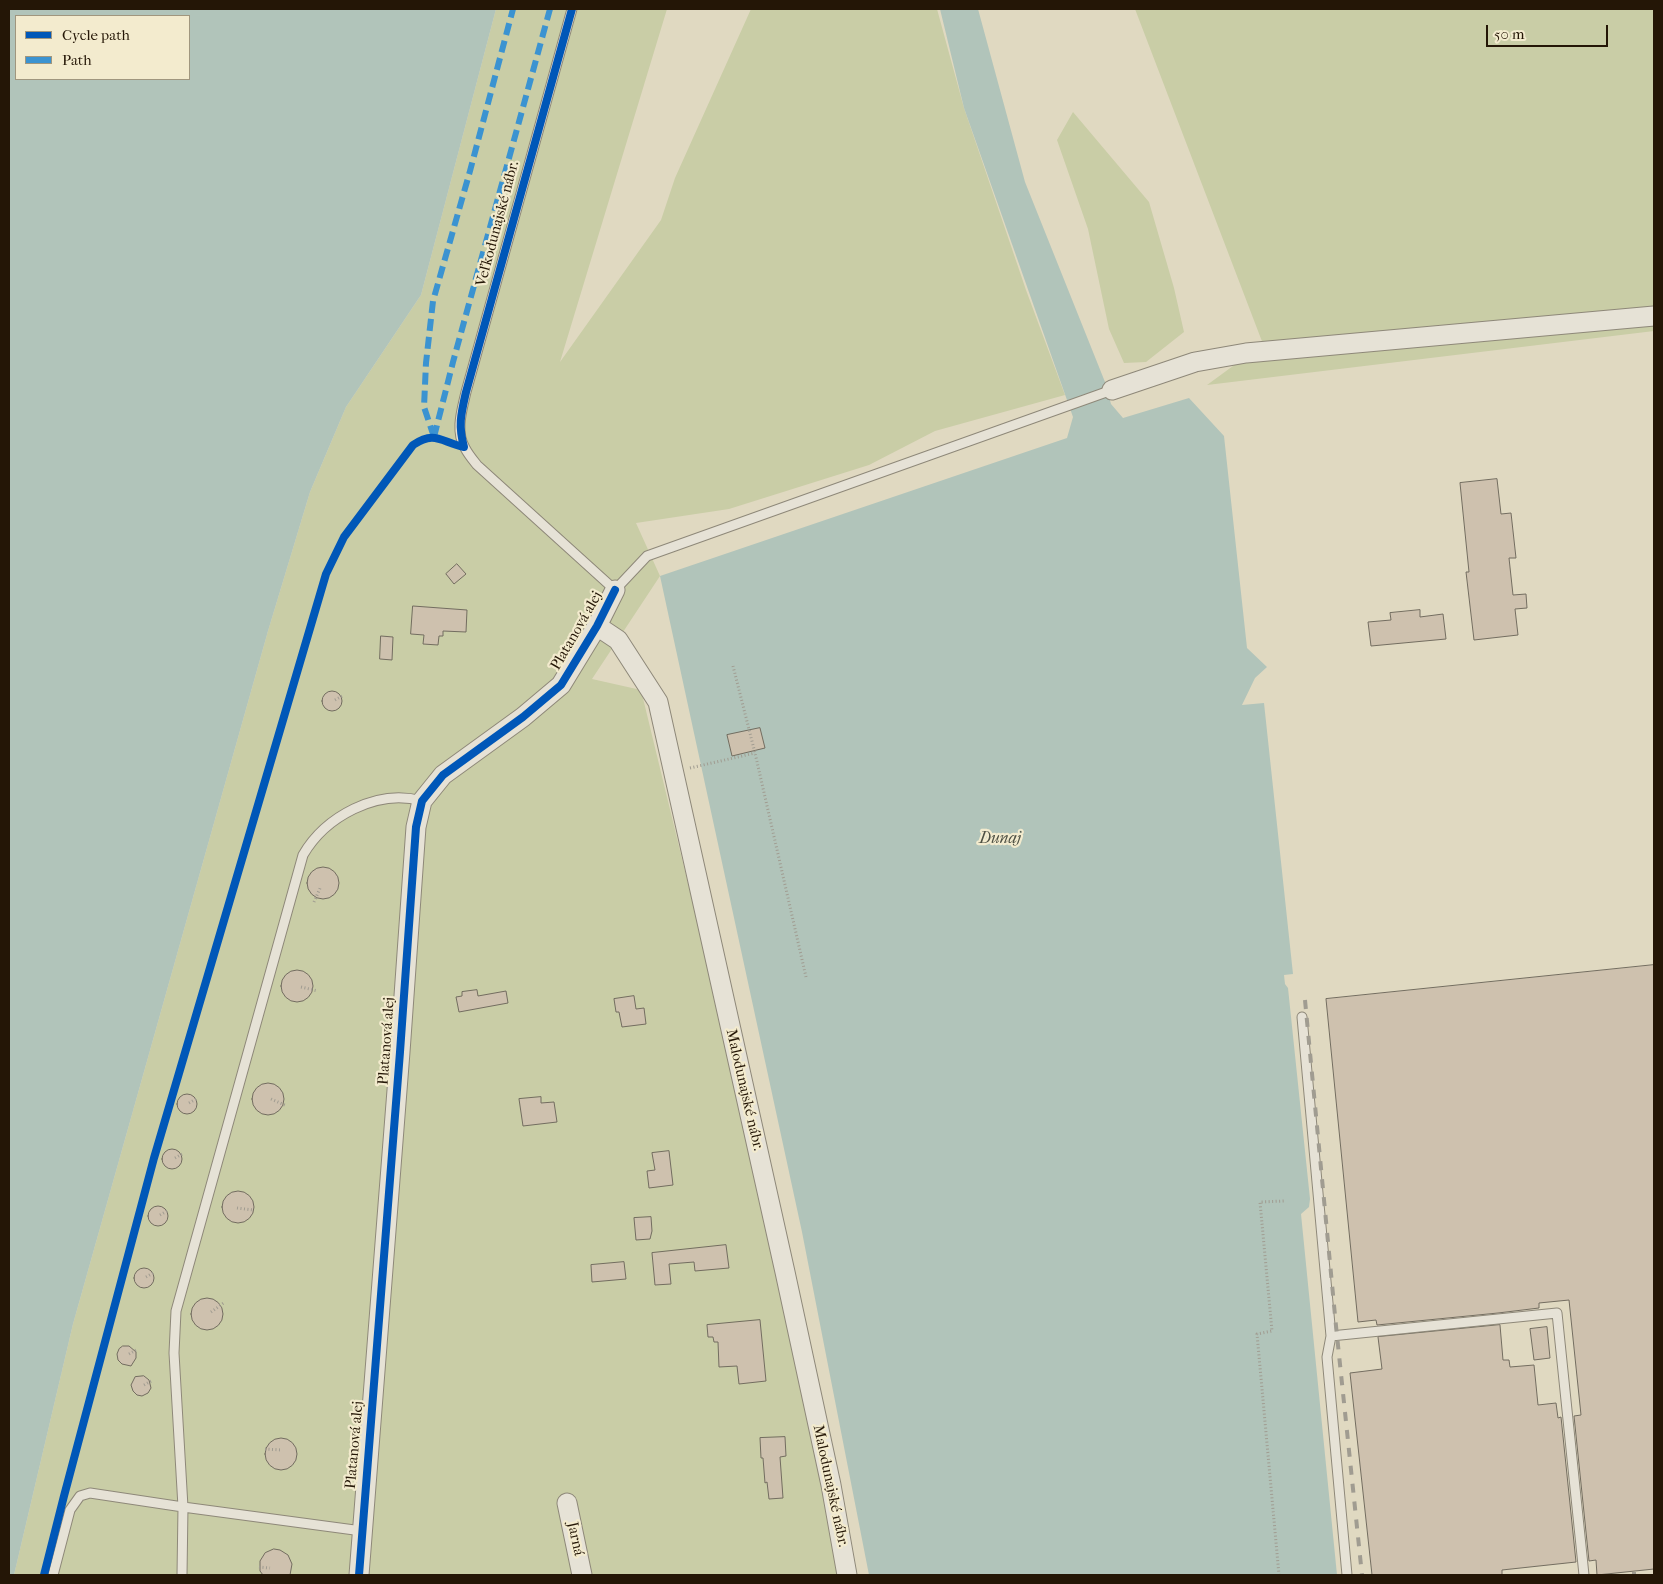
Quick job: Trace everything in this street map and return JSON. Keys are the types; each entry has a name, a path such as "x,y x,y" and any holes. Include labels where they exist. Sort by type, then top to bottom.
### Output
{"street":[{"path":"1112,390 1195,362 1246,353 1654,316"},
{"name":"Platanová alej","path":"359,1575 416,827 422,801 443,775 523,717 561,685 597,626 616,590"},
{"name":"Malodunajské nábr.","path":"597,626 618,640 658,702 785,1272 831,1485 847,1575"},
{"name":"Jarná","path":"567,1503 582,1575"}],"lane":[{"name":"Veľkodunajské nábr.","path":"572,9 466,392 460,430 464,447 476,465 616,590"},
{"path":"616,590 647,556 1112,390"},
{"path":"182,1575 183,1507 174,1353 176,1312 303,855 320,832 332,821 363,805 398,797 422,801"},
{"path":"1302,1017 1332,1336 1327,1357 1347,1575"},
{"path":"1332,1336 1557,1313 1584,1575"},
{"path":"53,1575 70,1510 80,1496 90,1492 183,1507 362,1531"}],"path":[{"path":"732,666 755,753 806,977"},
{"path":"335,700 344,695"},
{"path":"702,765 755,753"},
{"path":"314,902 320,886"},
{"path":"302,987 318,991"},
{"path":"190,1103 198,1098"},
{"path":"271,1099 287,1106"},
{"path":"175,1158 184,1153"},
{"path":"1279,1575 1257,1334 1272,1332 1260,1202 1284,1201"},
{"path":"237,1208 253,1210"},
{"path":"160,1216 169,1210"},
{"path":"146,1277 155,1272"},
{"path":"211,1312 225,1302"},
{"path":"129,1354 138,1349"},
{"path":"144,1385 152,1380"},
{"path":"265,1448 282,1450"},
{"path":"259,1567 270,1568"}],"green space":[{"path":"496,9 667,9 560,362 661,220 675,178 751,9 937,9 964,108 1026,290 1065,395 935,431 869,465 729,509 636,523 660,576 592,679 641,690 719,1011 830,1514 838,1575 14,1575 73,1324 268,631 310,492 346,407 421,295"},
{"path":"1135,9 1654,9 1654,331 1207,385 1263,344"},
{"path":"1073,112 1149,202 1174,288 1184,332 1146,362 1124,363 1109,329 1088,229 1057,140"}],"water":[{"path":"9,9 496,9 421,295 346,407 310,492 268,631 73,1324 14,1575 9,1575"},
{"name":"Dunaj","path":"940,9 978,9 1025,182 1105,382 1111,404 1123,418 1189,398 1224,436 1247,648 1267,667 1255,678 1242,705 1264,703 1293,974 1284,975 1285,984 1288,988 1310,1199 1309,1207 1301,1214 1337,1575 869,1575 802,1232 660,576 1067,438 1073,417 964,108"}],"building":[{"path":"1497,479 1501,514 1511,513 1516,558 1509,558 1513,595 1526,594 1527,608 1515,609 1518,635 1474,640 1466,572 1469,572 1460,483"},
{"path":"457,564 466,574 454,584 446,574"},
{"path":"413,606 467,610 466,632 443,631 443,636 439,636 438,645 423,644 424,635 411,634"},
{"path":"1420,610 1420,617 1443,614 1446,639 1371,646 1368,622 1391,620 1390,613"},
{"path":"381,636 393,637 392,660 380,659"},
{"path":"332,691 339,694 342,701 339,708 332,711 325,708 322,701 325,694"},
{"path":"760,728 765,748 732,756 727,735"},
{"path":"323,867 329,868 334,872 338,877 338,889 334,894 329,898 323,899 317,898 312,894 308,889 307,883 308,877 312,872 317,868"},
{"path":"1654,965 1654,1569 1597,1575 1596,1560 1589,1561 1574,1416 1581,1415 1569,1300 1539,1303 1539,1308 1498,1313 1377,1325 1376,1320 1358,1322 1326,999"},
{"path":"297,970 303,971 308,975 312,980 312,992 308,997 303,1001 297,1002 291,1001 286,997 282,992 281,986 282,980 286,975 291,971"},
{"path":"477,990 478,996 506,991 508,1003 459,1012 456,997 462,996 462,992"},
{"path":"634,996 636,1009 644,1008 646,1024 622,1027 619,1012 616,1012 614,999"},
{"path":"268,1083 274,1084 279,1088 283,1093 283,1105 279,1110 274,1114 268,1115 262,1114 257,1110 253,1105 252,1099 253,1093 257,1088 262,1084"},
{"path":"187,1094 194,1097 197,1104 194,1111 187,1114 180,1111 177,1104 180,1097"},
{"path":"541,1097 541,1103 554,1102 557,1122 523,1126 519,1099"},
{"path":"172,1149 179,1152 182,1159 179,1166 172,1169 165,1166 162,1159 165,1152"},
{"path":"669,1151 673,1185 649,1188 647,1171 655,1170 652,1153"},
{"path":"238,1191 244,1192 249,1196 253,1201 253,1213 249,1218 244,1222 238,1223 232,1222 227,1218 223,1213 222,1207 223,1201 227,1196 232,1192"},
{"path":"158,1206 165,1209 168,1216 165,1223 158,1226 151,1223 148,1216 151,1209"},
{"path":"651,1217 652,1231 650,1239 636,1240 634,1218"},
{"path":"726,1245 729,1268 695,1271 694,1262 669,1264 671,1284 655,1285 652,1253"},
{"path":"624,1262 626,1279 592,1282 591,1265"},
{"path":"144,1268 151,1271 154,1278 151,1285 144,1288 137,1285 134,1278 137,1271"},
{"path":"207,1298 213,1299 218,1303 222,1308 222,1320 218,1325 213,1329 207,1330 201,1329 196,1325 192,1320 191,1314 192,1308 196,1303 201,1299"},
{"path":"760,1320 766,1381 739,1384 737,1366 719,1367 718,1342 714,1342 713,1337 708,1337 707,1325"},
{"path":"1500,1325 1503,1360 1509,1360 1510,1367 1534,1365 1538,1405 1556,1403 1558,1418 1561,1417 1576,1562 1502,1570 1502,1575 1372,1575 1350,1373 1382,1369 1378,1337"},
{"path":"1547,1327 1550,1358 1534,1360 1530,1329"},
{"path":"123,1346 129,1346 136,1352 136,1358 131,1366 122,1364 118,1360 117,1354"},
{"path":"144,1376 149,1380 151,1388 148,1393 142,1396 137,1395 131,1385 135,1377"},
{"path":"785,1437 786,1456 780,1457 783,1498 769,1499 767,1482 765,1483 763,1458 761,1458 760,1438"},
{"path":"281,1438 287,1439 292,1443 296,1448 296,1460 292,1465 287,1469 281,1470 275,1469 270,1465 266,1460 265,1454 266,1448 270,1443 275,1439"},
{"path":"274,1549 288,1555 292,1564 290,1575 263,1575 260,1571 260,1561 265,1553"}],"railway":[{"path":"1305,1000 1362,1575"}],"marked path":[{"path":"434,437 424,407 426,363 433,301 513,9"},
{"path":"434,437 550,9"}],"cycle path":[{"path":"44,1575 154,1158 326,574 344,537 413,445 427,438 438,438 464,447 461,419 466,392 572,9"},
{"path":"359,1575 416,827 422,801 443,775 523,717 561,685 597,626 615,590"}]}
